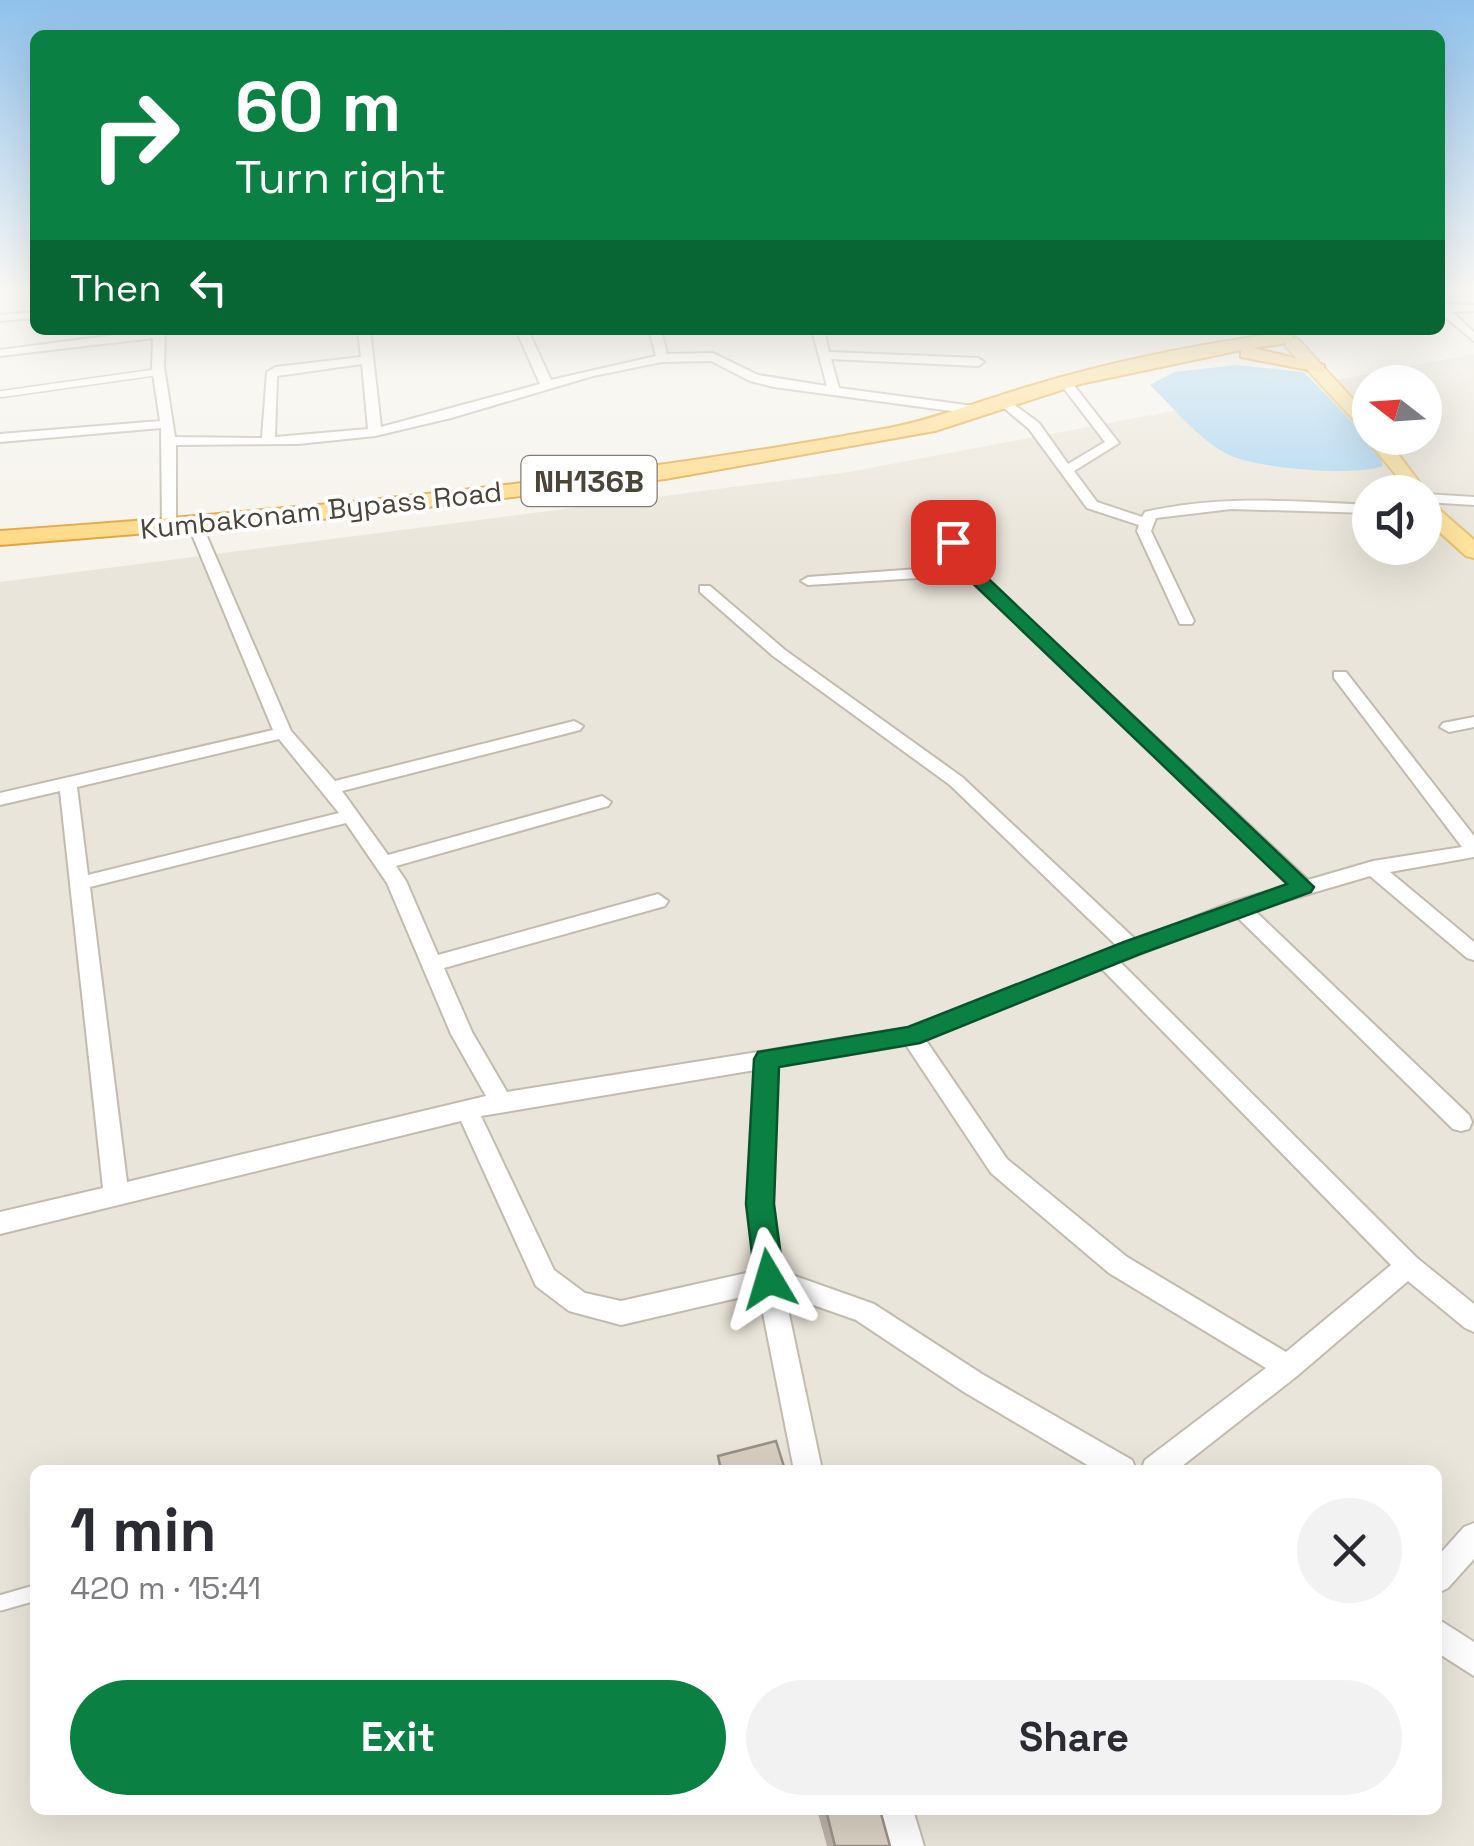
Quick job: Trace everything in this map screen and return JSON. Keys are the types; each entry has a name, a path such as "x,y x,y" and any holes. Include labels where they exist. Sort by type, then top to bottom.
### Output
{"highway":[{"name":"Kumbakonam Bypass Road","path":"0,538 195,525 430,502 666,470 882,436 981,411 1092,376"}],"main road":[{"path":"1322,376 1352,410"},
{"path":"1389,455 1404,475"},
{"path":"1442,519 1474,551"}],"street":[{"path":"159,376 169,441 169,527"},
{"path":"268,441 270,376"},
{"path":"367,376 375,432"},
{"path":"542,376 546,386"},
{"path":"169,441 268,441 375,432 575,376"},
{"path":"750,376 981,411"},
{"path":"829,376 833,388"},
{"path":"1066,382 1113,443 1067,470"},
{"path":"1004,402 1034,426 1092,505 1145,522"},
{"path":"0,438 165,424"},
{"path":"1442,502 1474,500"},
{"path":"1186,621 1144,531 1150,515 1172,510 1272,506 1352,509"},
{"path":"938,515 969,570 1303,887"},
{"path":"195,525 283,733 331,788 396,881 462,1034 501,1102"},
{"path":"808,580 969,570"},
{"path":"705,589 779,653 956,781 1132,948"},
{"path":"0,1223 501,1102 911,1036 1239,907 1373,868 1474,850 1340,675"},
{"path":"1448,726 1474,722"},
{"path":"331,788 574,726"},
{"path":"0,799 283,733"},
{"path":"68,783 116,1194"},
{"path":"384,864 602,802"},
{"path":"81,882 350,816"},
{"path":"1373,868 1474,953"},
{"path":"432,964 658,901"},
{"path":"1239,907 1461,1122"},
{"path":"1104,959 1408,1266 1474,1320"},
{"path":"911,1036 999,1166 1118,1265 1288,1367"},
{"path":"767,1059 760,1204 769,1279 807,1465"},
{"path":"468,1112 544,1278 578,1303 621,1313 769,1279 865,1312 973,1383 1113,1465"},
{"path":"1161,1465 1288,1367 1408,1266"},
{"path":"1442,1573 1474,1537"},
{"path":"1442,1637 1474,1661"},
{"path":"898,1815 907,1846"}],"lane":[{"path":"2,394 129,376"},
{"path":"0,1603 30,1594"}],"shaded area":[{"path":"1442,376 1474,376 1474,1846 0,1846 0,582 849,472 1352,377 1352,455 1442,455"}],"water":[{"path":"1166,376 1308,376 1352,422 1352,455 1380,455 1383,466 1328,471 1240,459 1206,440 1150,385"}],"building":[{"path":"776,1441 783,1465 720,1465 718,1456"},
{"path":"827,1815 881,1815 890,1846 835,1846"}],"route":[{"path":"769,1279 760,1204 767,1059 911,1036 1239,907 1303,887 969,570 953,542"}]}
